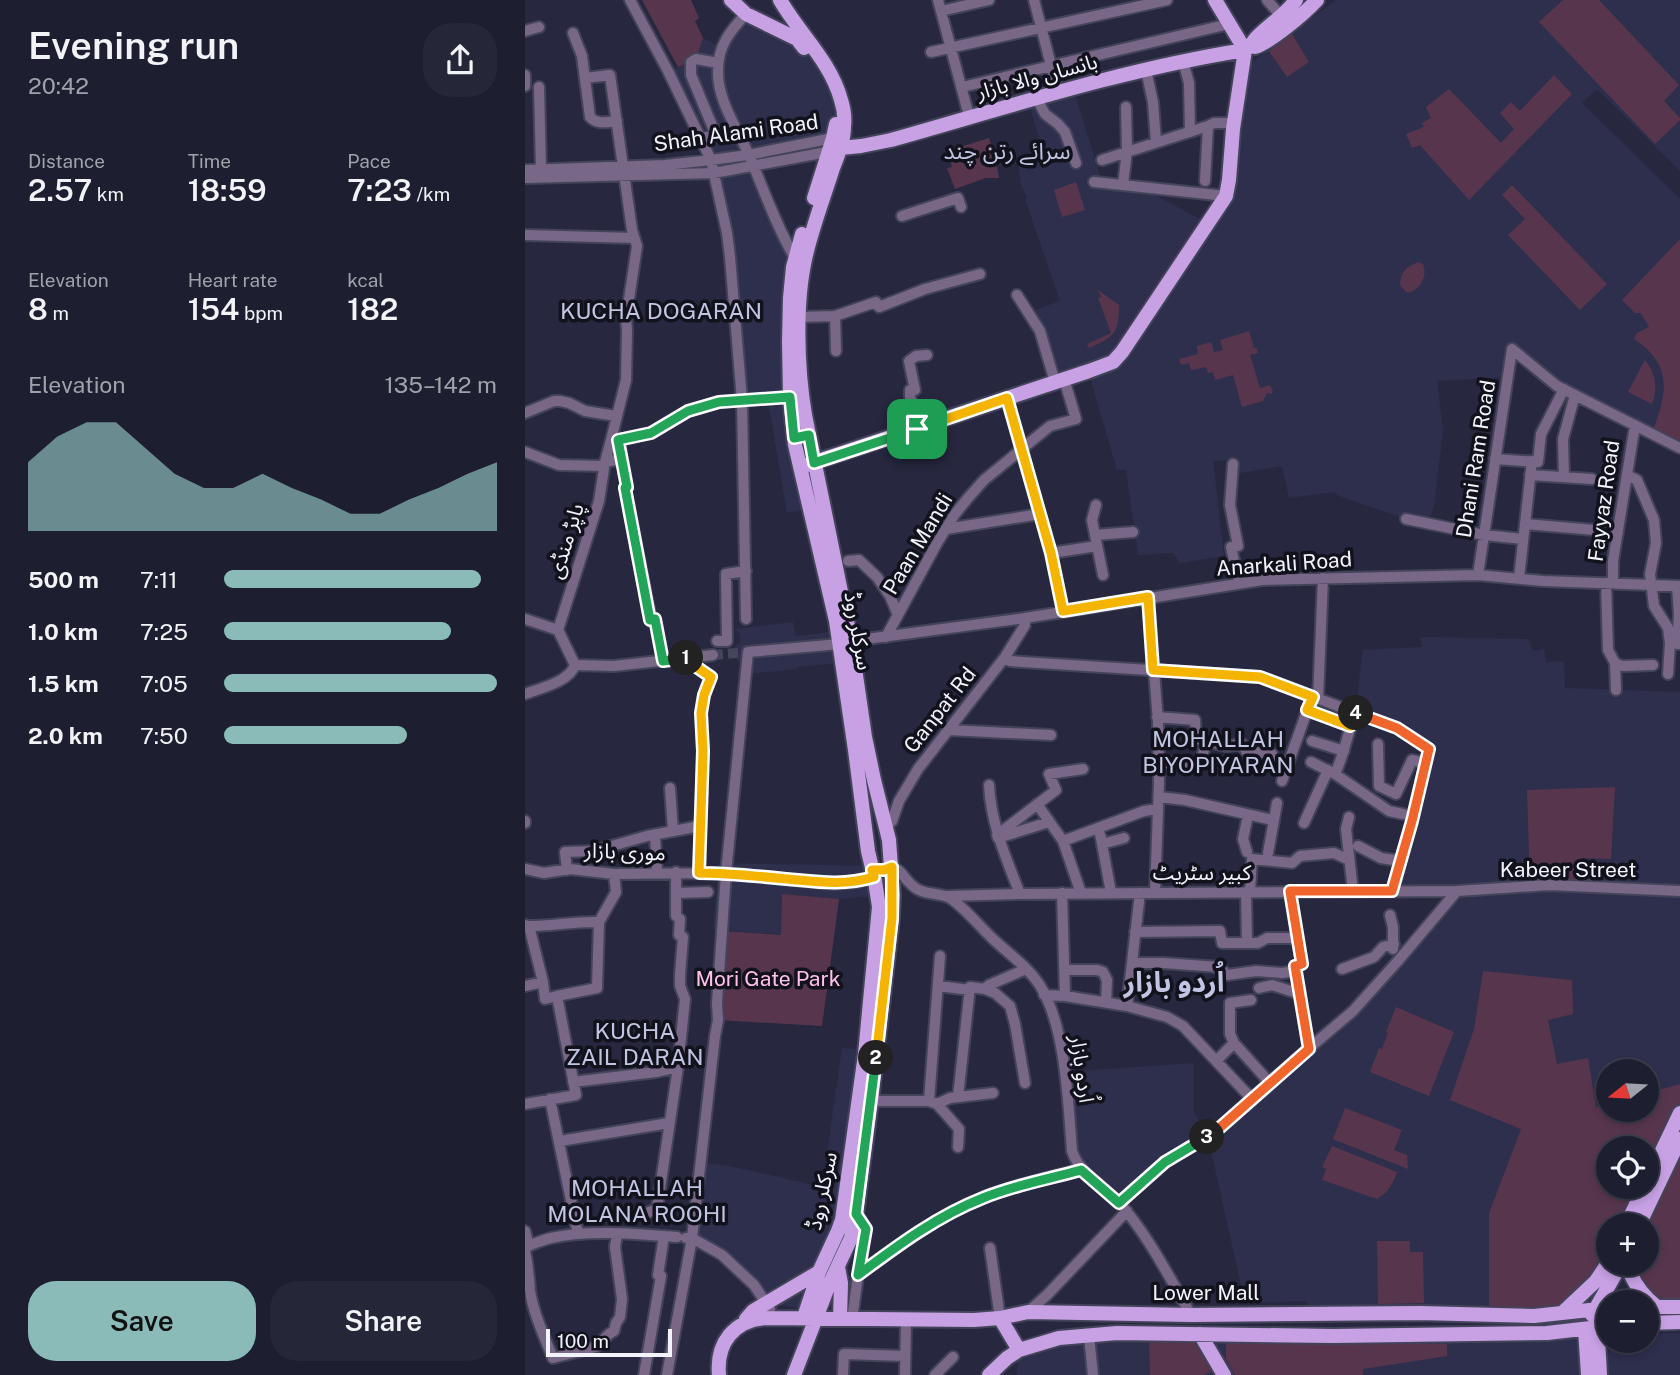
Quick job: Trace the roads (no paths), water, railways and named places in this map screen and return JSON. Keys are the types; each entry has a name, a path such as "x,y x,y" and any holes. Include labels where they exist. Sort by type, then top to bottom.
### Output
{"main road":[{"name":"سرکلر روڈ","path":"731,0 745,14 797,39 833,97 836,127 834,146 806,255 802,281 799,317 800,382 845,642 873,780 889,840 892,867 892,918 856,1214 851,1238 810,1318"},
{"path":"1215,0 1247,49"},
{"path":"799,468 1112,362 1122,352 1226,196 1234,123 1247,49 1296,0"},
{"name":"بانساں والا بازار","path":"834,146 861,146 891,140 1058,92 1183,61 1247,49 1262,44 1317,0"},
{"name":"سرکلر روڈ","path":"784,6 833,80 845,116 845,130 834,146 795,258 790,298 790,397 799,468 845,642 868,856 879,900 860,1100 842,1220 819,1272 810,1318"},
{"path":"775,27 784,6"},
{"path":"794,438 809,435"},
{"path":"866,834 886,826"},
{"path":"873,873 892,867"},
{"path":"1659,1157 1680,1113"},
{"path":"1645,1213 1680,1139"},
{"path":"838,1266 846,1320"},
{"path":"719,1375 719,1363 731,1333 740,1325 769,1310 819,1272"},
{"path":"1562,1312 1599,1276"},
{"path":"1659,1307 1680,1307"},
{"name":"Lower Mall","path":"769,1310 810,1318 906,1321 974,1320 1028,1312 1534,1316 1596,1309"},
{"path":"1333,1314 1333,1336"},
{"path":"794,1375 810,1318"},
{"path":"989,1375 1019,1350 1000,1318"},
{"path":"1659,1323 1680,1322"},
{"name":"Lower Mall","path":"1019,1350 1059,1338 1117,1333 1333,1336 1547,1333 1596,1327"},
{"path":"1588,1375 1596,1332"},
{"path":"1200,1334 1224,1375"},
{"path":"1215,1360 1221,1342 1235,1335"},
{"path":"804,1347 805,1375"}],"street":[{"path":"630,0 711,160 730,257 742,400 746,620"},
{"path":"969,117 940,5 989,0"},
{"path":"1034,0 1058,92"},
{"path":"931,52 1167,0"},
{"path":"1267,0 1281,16"},
{"path":"745,14 729,32 721,47 718,80 724,103 784,240 795,258"},
{"path":"962,87 1229,24"},
{"path":"525,31 539,27"},
{"path":"573,33 582,56 590,117 600,123 617,121"},
{"path":"702,138 716,135 691,75 691,62 697,59 718,63"},
{"path":"1183,61 1189,83 1190,132"},
{"path":"1146,70 1153,102 1156,142"},
{"path":"525,75 526,86"},
{"path":"585,78 610,75 637,246 626,319 626,380 616,416 615,440 622,458 625,488 650,620 655,619 663,661"},
{"path":"539,87 541,170"},
{"path":"1037,99 1045,114 1065,132 1076,163"},
{"path":"1123,185 1128,150 1126,107"},
{"path":"1103,160 1214,122 1234,123"},
{"path":"1205,181 1208,126"},
{"name":"Shah Alami Road","path":"525,178 624,171 711,160 751,160 834,146"},
{"name":"Shah Alami Road","path":"525,170 714,173 751,160"},
{"path":"1094,183 1226,196"},
{"path":"902,216 958,198 961,207"},
{"path":"525,235 634,238"},
{"path":"799,317 835,316 876,302 879,307 925,289 980,274"},
{"path":"1017,295 1040,331 1060,381"},
{"path":"835,316 836,351"},
{"name":"Dhani Ram Road","path":"1478,575 1511,349 1564,389"},
{"path":"917,429 910,396 910,390 915,390 909,361 916,356 927,355"},
{"name":"Paan Mandi","path":"886,637 955,514 984,480 1050,426 1076,419 1060,381"},
{"path":"1495,458 1538,462 1541,434 1564,389 1680,448"},
{"path":"1564,477 1563,439 1575,395"},
{"path":"615,440 651,433 688,411 719,402 790,397"},
{"path":"1007,398 1051,553 1063,611"},
{"path":"525,413 560,401 585,411 616,416"},
{"name":"Fayyaz Road","path":"1616,690 1615,663 1608,650 1609,583 1635,425"},
{"name":"پاپڑ منڈی","path":"558,630 599,501 605,464 615,440"},
{"path":"525,452 559,465 605,464 622,458"},
{"path":"1519,578 1532,461"},
{"path":"1234,464 1230,505 1238,546 1231,547 1238,583"},
{"path":"1530,475 1592,479"},
{"path":"1627,475 1637,480 1654,520 1656,543 1650,574 1654,606 1668,628 1668,674"},
{"path":"1097,505 1092,520 1103,575"},
{"path":"946,529 1040,514"},
{"path":"1406,519 1484,535 1523,539"},
{"path":"1525,524 1618,532"},
{"path":"1051,553 1133,532"},
{"path":"848,561 859,559 877,577 890,596 898,615"},
{"path":"717,641 727,641 726,575 746,571"},
{"name":"Anarkali Road","path":"726,873 748,652 1025,618 1262,580 1478,575 1678,586"},
{"path":"1282,781 1307,710 1315,698 1323,578"},
{"path":"1678,586 1677,644 1680,644"},
{"path":"1148,597 1159,763 1155,892"},
{"name":"Ganpat Rd","path":"886,826 892,821 909,783 1005,657 1025,625 1025,618"},
{"path":"525,619 558,630 575,665 572,672 559,680 525,694"},
{"path":"575,665 597,666 712,655 711,677 701,713 703,751 699,873"},
{"path":"1005,657 1010,661 1260,677 1397,728 1429,749 1392,891"},
{"path":"692,658 695,666 711,677"},
{"path":"1615,663 1622,666 1653,665"},
{"path":"1307,710 1350,726"},
{"path":"1304,823 1344,751 1355,713"},
{"path":"1157,717 1195,720 1196,739 1226,746 1242,744 1246,751 1272,754 1270,766"},
{"path":"949,730 1051,735"},
{"path":"1312,741 1344,751"},
{"path":"1159,763 1196,763 1202,757 1206,743"},
{"path":"1378,744 1379,786 1397,794 1412,760 1426,763"},
{"path":"1311,762 1331,772 1389,811 1403,814"},
{"path":"998,836 1056,790 1049,774 1083,769"},
{"path":"989,785 990,804 998,836 1020,894"},
{"path":"670,788 673,831"},
{"path":"1063,842 1158,803 1185,800 1273,820"},
{"path":"1268,853 1277,803"},
{"path":"1037,804 1063,842 1081,893"},
{"path":"1247,852 1243,839 1248,815"},
{"path":"1349,817 1346,829 1353,891"},
{"path":"998,836 1049,822"},
{"path":"567,870 565,852 594,851 700,825"},
{"path":"1098,828 1111,893"},
{"path":"655,835 657,873"},
{"path":"1103,844 1125,838"},
{"path":"1358,846 1381,858 1401,861"},
{"path":"1247,943 1251,859 1292,863 1300,856 1334,853 1349,860"},
{"name":"اُردو بازار","path":"892,867 897,868 917,889 948,896 1040,985 1051,1008 1058,1033 1067,1083 1072,1152 1081,1170"},
{"name":"موری بازار","path":"525,869 544,873 567,870 614,874 726,873 833,884 860,881 873,873"},
{"path":"644,1214 657,1209 685,999 680,986 683,937 679,935 680,919 676,916 676,872"},
{"path":"667,1375 692,1238 718,1020 726,873"},
{"path":"599,922 577,921 549,926 527,926 543,982 545,999 597,988 599,922 616,892 614,874"},
{"name":"Kabeer Street","path":"1457,891 1549,885 1680,891"},
{"path":"1290,891 1302,964 1295,966 1309,1049"},
{"path":"1028,1312 1047,1295 1165,1162 1216,1131 1353,1011 1457,891"},
{"name":"کبیر سٹریٹ","path":"948,896 1457,891"},
{"path":"676,893 708,892"},
{"path":"1062,893 1066,996"},
{"path":"1127,1006 1140,893"},
{"path":"1391,915 1394,944 1392,951 1402,957"},
{"path":"1135,932 1220,930 1222,943 1258,943 1267,938 1297,938"},
{"path":"1342,969 1374,957 1383,947 1394,944"},
{"path":"940,956 933,1102 959,1129 958,1147"},
{"path":"1132,963 1219,967 1227,975 1256,971 1296,971"},
{"path":"985,989 1026,969"},
{"path":"1065,970 1103,972 1107,980 1106,1002"},
{"path":"525,986 543,982"},
{"path":"1259,988 1272,985 1300,994"},
{"path":"938,986 970,990"},
{"path":"958,1097 970,987 985,989 1004,999 1010,1006 1025,1083"},
{"path":"1044,995 1106,1002 1167,1017 1183,1026 1252,1100"},
{"path":"525,1104 576,1095 557,996"},
{"path":"1251,1000 1230,1003 1230,1034 1234,1043 1270,1083"},
{"path":"1216,1061 1234,1043"},
{"path":"573,1082 678,1067"},
{"path":"871,1101 933,1102 993,1093"},
{"path":"550,1100 578,1234"},
{"path":"560,1141 669,1123"},
{"path":"858,1275 909,1237 982,1198 1081,1170 1123,1207 1160,1261 1191,1315"},
{"path":"846,1320 866,1229 856,1214"},
{"path":"525,1231 530,1291 540,1328 553,1358 596,1347 614,1331 620,1317 622,1298 615,1247 617,1234"},
{"path":"526,1248 551,1238 578,1234 692,1238 722,1255 748,1279 769,1310"},
{"path":"644,1375 659,1295 661,1276 658,1275 664,1236"},
{"path":"991,1248 1000,1318"},
{"path":"905,1375 906,1321"},
{"path":"1089,1336 1093,1375"},
{"path":"843,1375 843,1354 905,1356"},
{"path":"935,1375 953,1357"}],"tunnel":[{"path":"713,655 748,652"}],"district":[{"name":"سرائے رتن چند","path":"1007,151"},
{"name":"KUCHA DOGARAN","path":"661,311"},
{"name":"MOHALLAH BIYOPIYARAN","path":"1218,752"},
{"name":"اُردو بازار","path":"1174,982"},
{"name":"KUCHA ZAIL DARAN","path":"635,1044"},
{"name":"MOHALLAH MOLANA ROOHI","path":"637,1201"}],"park label":[{"name":"Mori Gate Park","path":"768,979"}]}
